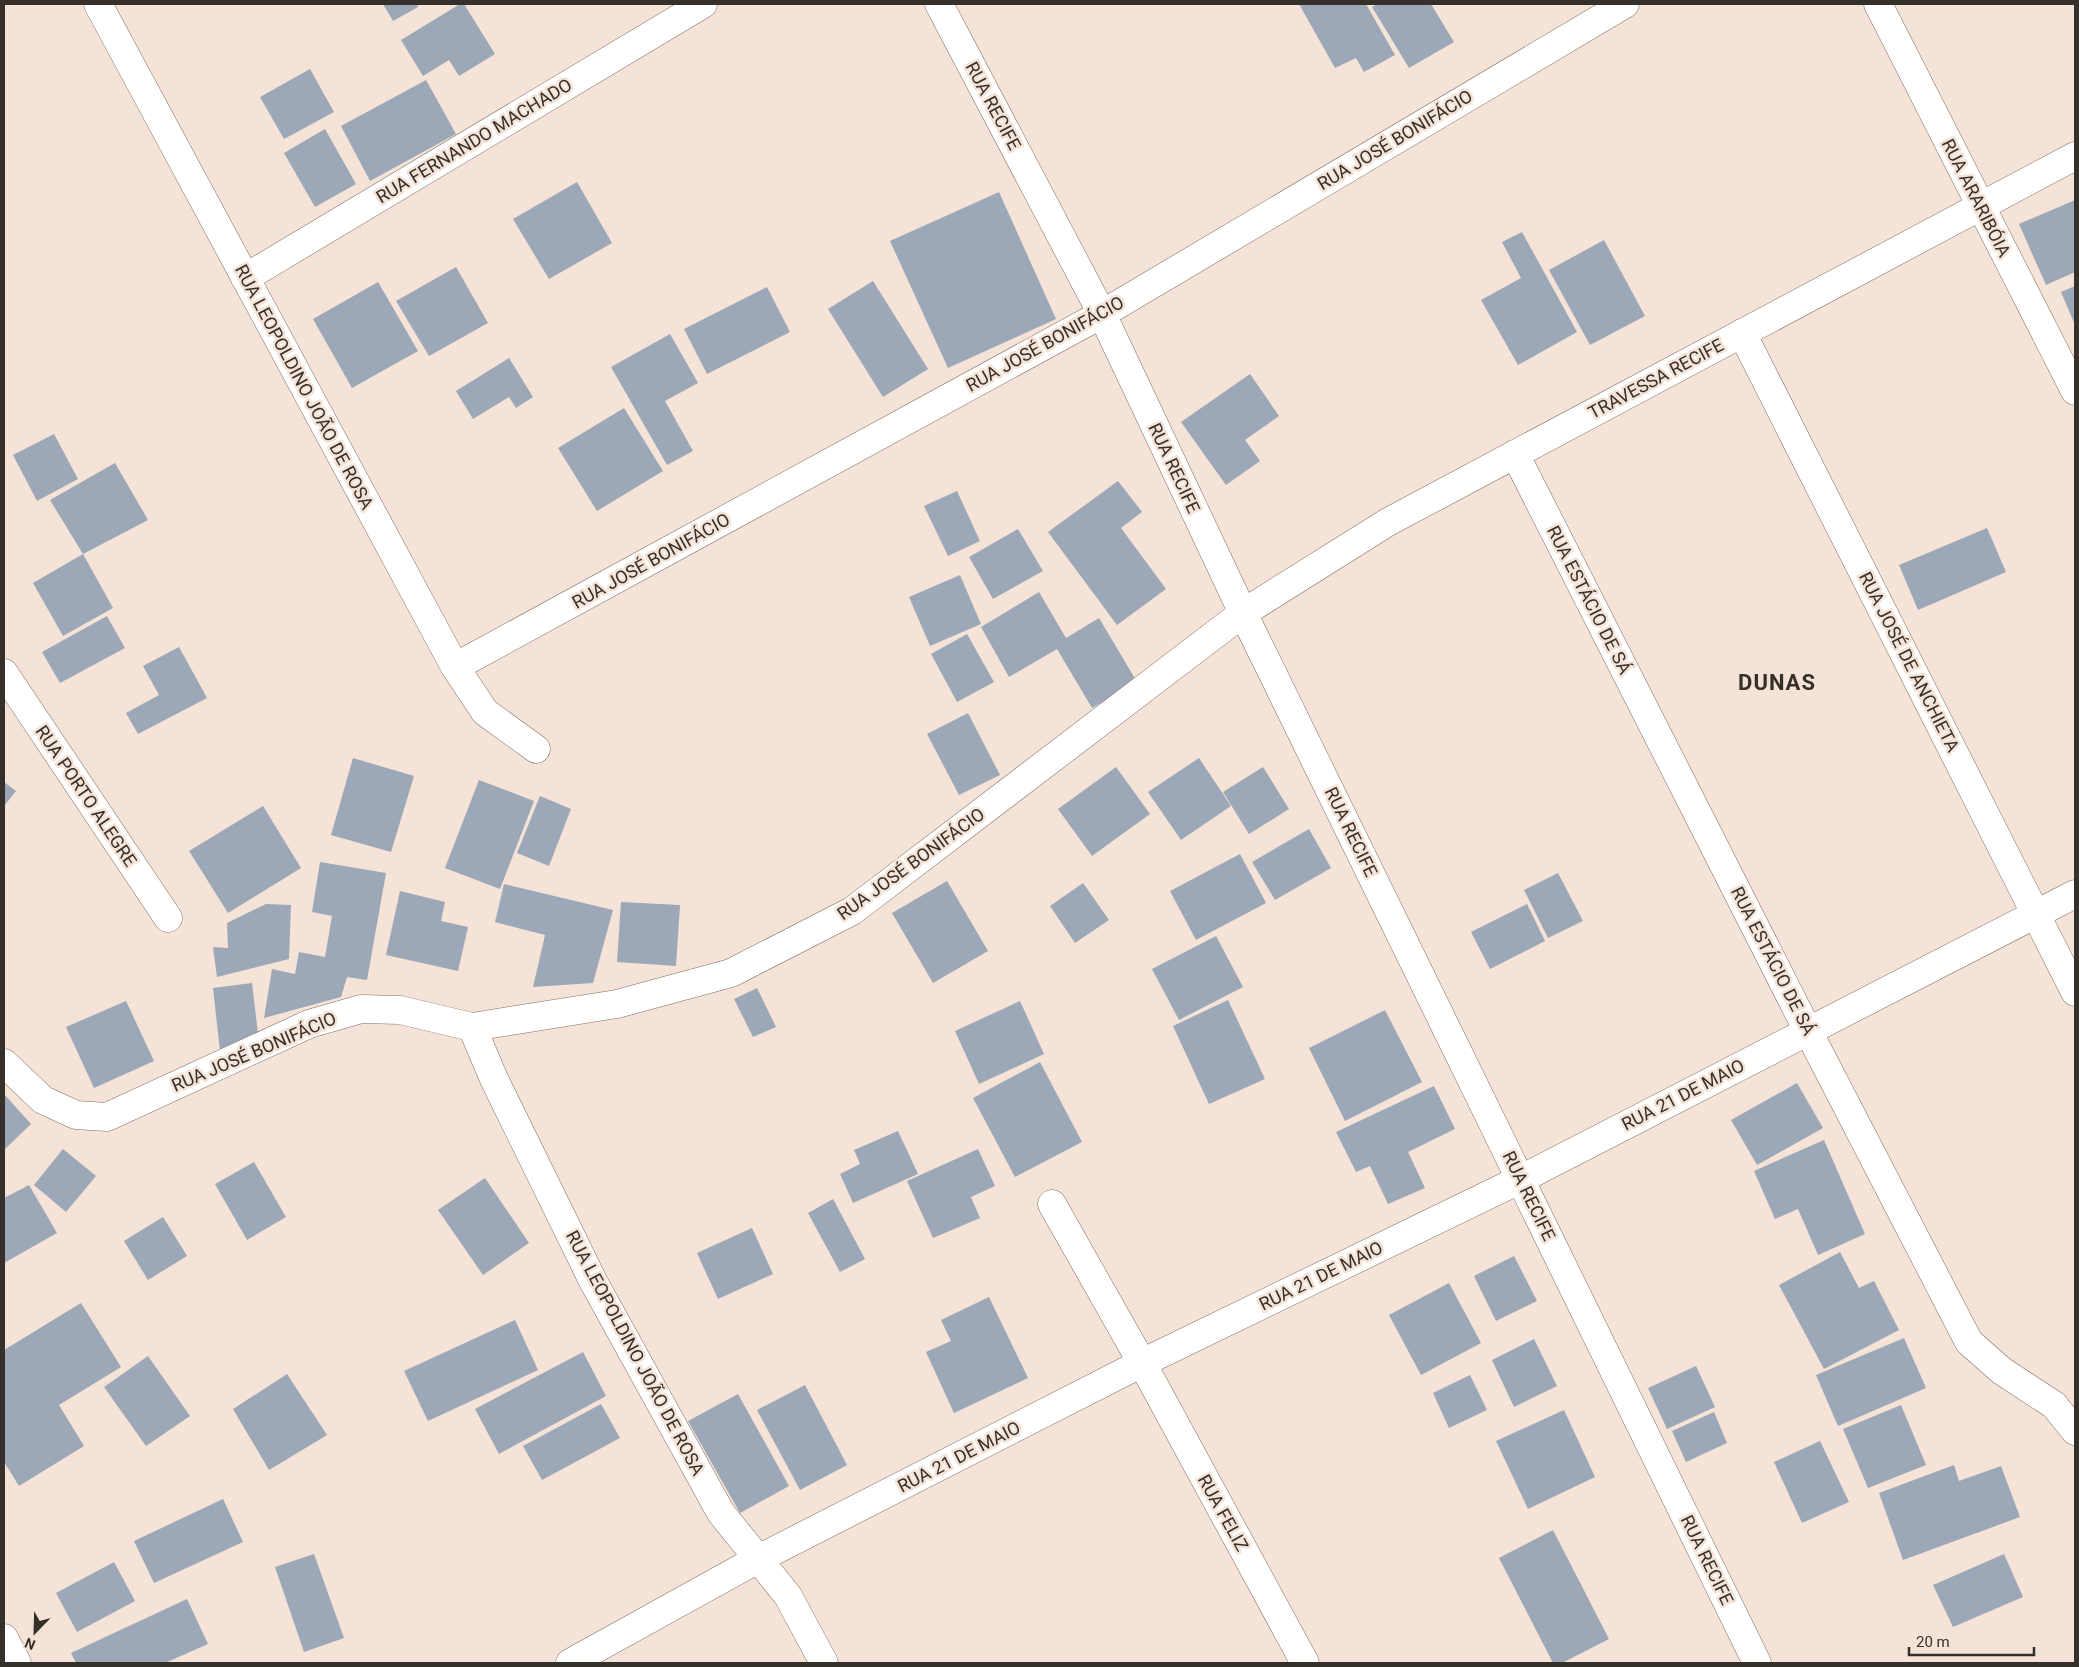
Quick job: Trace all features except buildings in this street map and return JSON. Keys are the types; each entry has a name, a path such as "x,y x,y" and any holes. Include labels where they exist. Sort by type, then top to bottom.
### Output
{"street":[{"name":"RUA LEOPOLDINO JOÃO DE ROSA","path":"98,4 456,668 485,712 536,749"},
{"name":"RUA FERNANDO MACHADO","path":"245,278 703,4"},
{"name":"RUA RECIFE","path":"939,4 1102,314 1243,613 1757,1663"},
{"name":"RUA JOSÉ BONIFÁCIO","path":"456,668 1102,314 1625,4"},
{"name":"RUA ARARIBÓIA","path":"1878,4 2075,392"},
{"name":"TRAVESSA RECIFE","path":"1243,613 1388,522 2075,156"},
{"name":"RUA JOSÉ DE ANCHIETA","path":"1742,333 2037,913 2075,992"},
{"name":"RUA ESTÁCIO DE SÁ","path":"1516,454 1808,1031 1969,1342 2002,1371 2054,1405 2075,1431"},
{"name":"RUA JOSÉ BONIFÁCIO","path":"4,1064 43,1100 76,1115 107,1116 309,1024 361,1008 400,1010 472,1027 617,1004 731,973 852,911 1243,613"},
{"name":"RUA PORTO ALEGRE","path":"4,673 168,918"},
{"name":"RUA 21 DE MAIO","path":"570,1663 758,1559 1142,1363 1521,1179 2075,894"},
{"name":"RUA LEOPOLDINO JOÃO DE ROSA","path":"472,1027 494,1079 593,1281 722,1513 788,1596 824,1663"},
{"name":"RUA FELIZ","path":"1052,1204 1142,1363 1305,1663"},
{"path":"4,1638 17,1663"}],"district":[{"name":"DUNAS","path":"1777,682"}]}
